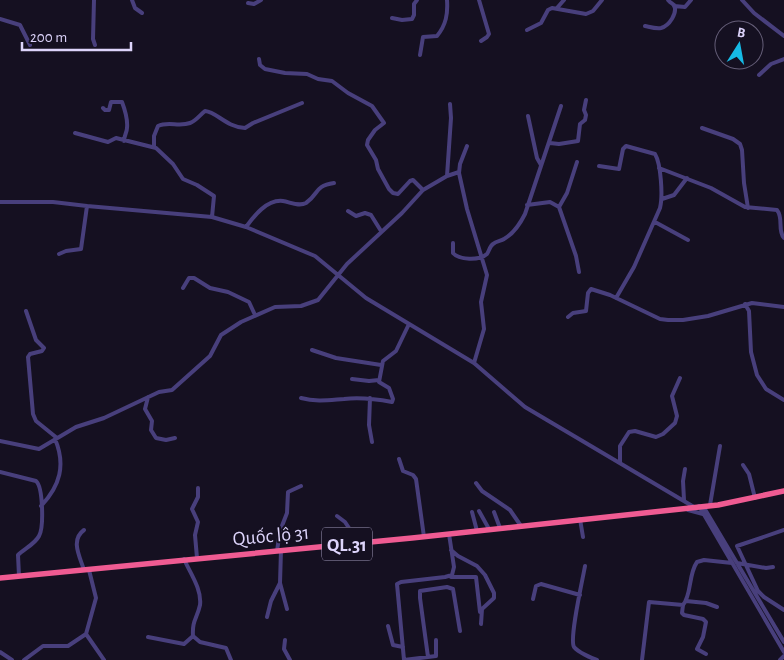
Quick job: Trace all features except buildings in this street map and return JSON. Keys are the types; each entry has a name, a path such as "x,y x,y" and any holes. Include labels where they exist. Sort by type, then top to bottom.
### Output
{"highway":[{"name":"QL.31","path":"702,506 718,505 784,491"},
{"name":"Quốc lộ 31","path":"0,578 424,537 702,506"}],"street":[{"path":"94,0 93,39 95,45"},
{"path":"132,0 135,8 142,13"},
{"path":"248,3 254,4 261,0"},
{"path":"392,18 412,19 414,4 417,0"},
{"path":"420,56 423,37 437,36 445,22 448,13 447,0"},
{"path":"479,0 489,33 488,37 481,40"},
{"path":"557,8 564,0"},
{"path":"527,30 540,23 550,8 586,14 591,12 602,0"},
{"path":"668,0 674,6 685,8 691,0"},
{"path":"742,0 754,13 784,36"},
{"path":"645,26 659,28 666,26 673,18 674,6"},
{"path":"0,19 20,25 30,45"},
{"path":"759,75 773,62 784,59"},
{"path":"259,60 260,65 265,69 285,73 307,74 332,81 348,93 372,106 384,123 375,130 367,145 376,160 378,169 387,187 393,193 398,194 413,180 423,190"},
{"path":"550,143 559,144 578,141 580,124 585,120 586,100"},
{"path":"103,108 109,110 111,102 122,102 127,119 127,130 124,140"},
{"path":"154,147 154,136 158,126 191,123 205,110 228,124 243,128 302,103"},
{"path":"447,176 451,125 450,104"},
{"path":"453,243 453,253 457,256 466,258 482,257 487,254 494,243 510,234 522,219 550,143 561,106"},
{"path":"528,116 537,158 541,165"},
{"path":"702,128 733,139 740,144 748,208"},
{"path":"75,133 108,142 114,138 154,147 172,164 183,180 201,187 214,196 212,217"},
{"path":"467,146 459,172 467,209 487,275 481,302 484,329 474,363"},
{"path":"599,166 619,169 623,148 629,147 656,154 658,168 662,200 655,222 634,267 616,298"},
{"path":"559,207 567,193 577,162"},
{"path":"658,168 715,189 739,205 748,208 777,210 780,215 781,234 784,238"},
{"path":"0,441 37,450 72,429 104,418 159,392 168,392 176,388 210,356 223,332 255,315 279,306 301,306 318,300 347,264 402,213 423,190 447,176 459,172"},
{"path":"662,200 674,195 687,178"},
{"path":"246,227 259,211 274,202 282,201 302,204 307,202 319,188 334,184"},
{"path":"0,202 46,202 212,217 246,227 315,256 366,298 474,363 525,407 684,500 702,506"},
{"path":"527,205 550,202 559,207 576,256 579,272"},
{"path":"59,254 81,249 87,206"},
{"path":"348,211 354,215 367,213 371,215 381,231"},
{"path":"655,222 688,240"},
{"path":"184,288 189,278 194,278 210,288 228,292 249,302 255,315"},
{"path":"568,317 574,313 586,311 590,289 603,292 660,319 668,320 708,316 745,304 761,303 784,307"},
{"path":"745,304 750,311 750,347 757,375 766,389 784,400"},
{"path":"26,311 36,340 44,348 41,352 30,354 28,357 33,414 36,421 56,438 60,453 61,473 53,492 41,506"},
{"path":"301,398 327,401 344,398 370,398 393,401 389,388 380,384 381,365 388,355 396,351 409,324"},
{"path":"312,350 336,358 381,365"},
{"path":"620,462 620,446 629,432 635,431 656,437 663,434 674,423 677,416 672,394 680,378"},
{"path":"352,379 379,380"},
{"path":"148,397 145,409 152,421 151,430 156,438 166,440 175,438"},
{"path":"370,398 370,438 372,442"},
{"path":"720,446 702,506 732,563 784,652"},
{"path":"400,459 403,470 413,475 416,479 424,537"},
{"path":"743,465 749,474 755,498"},
{"path":"684,500 683,482 685,470"},
{"path":"0,472 39,484 41,506 40,535 18,555 19,576"},
{"path":"476,483 482,491 510,510 521,526"},
{"path":"287,609 280,583 278,550 280,531 287,513 288,492 301,486"},
{"path":"197,558 196,535 198,522 192,509 198,497 198,488"},
{"path":"705,514 718,505"},
{"path":"681,508 705,514 784,642"},
{"path":"479,511 488,529"},
{"path":"472,512 477,531"},
{"path":"494,512 500,528"},
{"path":"337,516 345,522 359,543"},
{"path":"580,519 583,537"},
{"path":"24,660 43,646 68,646 86,634 96,598 76,542 77,536 84,530"},
{"path":"784,530 737,546 758,591 784,610"},
{"path":"449,534 454,573 449,577"},
{"path":"451,550 477,566 485,575 494,593 494,598 483,607 481,612"},
{"path":"184,559 200,594 199,608 194,622 194,636 200,642 226,648 231,660"},
{"path":"706,654 697,649 706,622 702,618 682,613 690,578 697,562 704,560 732,563"},
{"path":"737,563 766,568 773,567"},
{"path":"585,566 573,644 576,649 597,660"},
{"path":"436,640 437,655 404,660 397,584 449,577 476,577 481,624"},
{"path":"267,617 271,601 280,583"},
{"path":"533,599 536,586 541,584 580,595"},
{"path":"428,657 420,591 447,587 454,588 460,631"},
{"path":"686,601 706,603 717,607"},
{"path":"642,660 649,602 683,605"},
{"path":"388,626 393,645 403,647"},
{"path":"86,634 104,660"},
{"path":"148,637 184,644 194,636"},
{"path":"285,640 284,649 290,660"},
{"path":"0,652 12,660"},
{"path":"780,660 784,656"}]}
